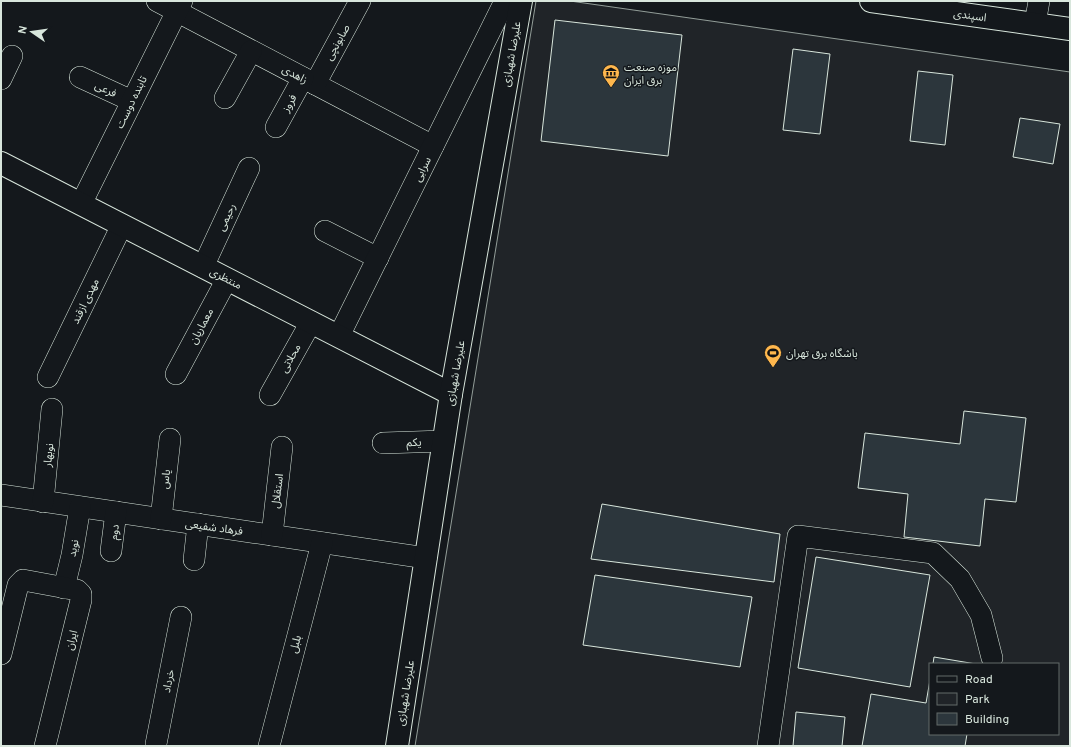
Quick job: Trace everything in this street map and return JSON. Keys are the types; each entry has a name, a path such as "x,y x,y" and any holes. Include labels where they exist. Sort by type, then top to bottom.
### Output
{"main road":[{"name":"علیرضا شهبازی","path":"397,746 451,394 521,1"},
{"name":"اسپندی","path":"870,1 1070,29"},
{"name":"منتظری","path":"1,163 451,394"}],"street":[{"name":"زاهدی","path":"157,1 179,6 252,51 433,146"},
{"name":"صابونچی","path":"309,81 360,1"},
{"name":"سرابی","path":"339,336 505,1"},
{"path":"1035,24 1039,1"},
{"name":"تابنده دوست","path":"81,204 179,6"},
{"path":"225,98 252,51"},
{"path":"1,79 12,56"},
{"name":"فرعی","path":"80,77 132,101"},
{"name":"فروز","path":"276,127 309,81"},
{"name":"رحیمی","path":"204,267 249,168"},
{"name":"مهدی ازقند","path":"48,377 122,225"},
{"path":"325,231 378,258"},
{"name":"معماریان","path":"176,374 227,279"},
{"name":"محلاتی","path":"270,395 310,322"},
{"name":"نوبهار","path":"43,502 52,409"},
{"name":"یاس","path":"161,519 170,439"},
{"name":"یکم","path":"383,443 444,441"},
{"name":"استقلال","path":"272,535 282,447"},
{"name":"فرهاد شفیعی","path":"1,495 426,558"},
{"name":"نوید","path":"64,588 72,555 80,507"},
{"name":"دوم","path":"111,552 116,512"},
{"path":"194,560 198,524"},
{"path":"768,746 798,536 933,553 960,579 981,615 992,658"},
{"name":"بلبل","path":"269,746 322,543"},
{"name":"ایران","path":"1,654 18,585 23,580 77,590 81,594 81,600 45,746"},
{"name":"خرداد","path":"159,745 181,618"}],"green space":[{"name":"باشگاه برق تهران","path":"536,1 570,1 1070,72 1070,746 415,746"}],"building":[{"name":"موزه صنعت برق ایران","path":"555,20 682,35 668,156 541,141"},
{"path":"793,49 830,54 820,134 783,130"},
{"path":"918,71 953,75 945,145 910,141"},
{"path":"1020,118 1060,124 1053,164 1013,157"},
{"path":"964,411 1026,418 1016,502 985,499 980,546 904,537 908,494 858,488 865,433 960,444"},
{"path":"602,504 780,534 774,582 591,559"},
{"path":"816,557 930,575 910,687 798,668"},
{"path":"595,575 752,597 740,667 583,645"},
{"path":"934,657 970,663 933,663"},
{"path":"929,686 929,735 967,735 965,746 862,746 871,694 926,703"},
{"path":"796,712 845,717 842,746 793,746"}],"place":[{"name":"موزه صنعت برق ایران","path":"611,88"},
{"name":"باشگاه برق تهران","path":"773,368"}]}
